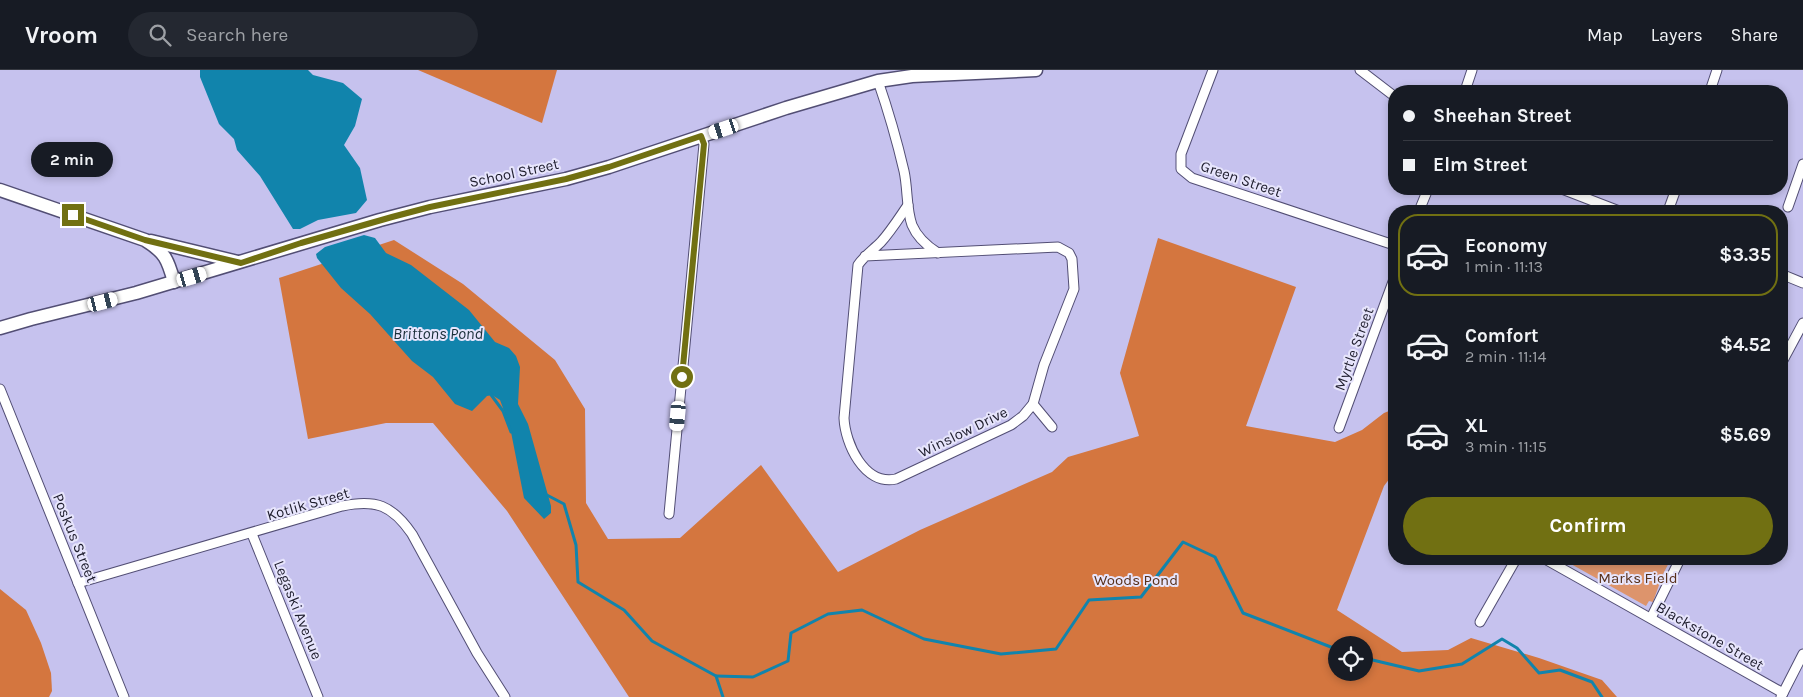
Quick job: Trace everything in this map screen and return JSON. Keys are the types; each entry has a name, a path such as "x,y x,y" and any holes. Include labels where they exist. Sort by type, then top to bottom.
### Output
{"street":[{"name":"School Street","path":"0,328 241,263 380,220 430,207 566,179 609,167 786,108 878,81 912,73 1036,70"},
{"name":"Green Street","path":"1213,70 1181,154 1181,169 1186,174 1201,181 1388,243"},
{"path":"1360,70 1388,91"},
{"path":"1467,85 1472,70"},
{"path":"1712,85 1717,70"},
{"path":"878,81 904,171 912,226 928,247 939,253"},
{"path":"669,514 704,144 701,136"},
{"path":"1788,208 1803,164"},
{"path":"0,190 145,240 241,263"},
{"path":"1578,195 1604,205"},
{"name":"Winslow Drive","path":"908,205 891,230 858,265 856,273 844,418 844,430 853,452 873,476 890,481 1011,425 1034,404"},
{"path":"145,240 159,249 165,256 174,282"},
{"path":"865,256 1058,247 1068,253 1072,259 1074,288 1044,365 1034,404 1052,427"},
{"path":"1788,277 1803,283"},
{"name":"Myrtle Street","path":"1340,428 1388,296"},
{"path":"1788,351 1803,323"},
{"name":"Poskus Street","path":"0,389 124,697"},
{"name":"Kotlik Street","path":"78,583 355,504 367,503 390,510 398,516 412,534 476,653 506,697"},
{"name":"Legaski Avenue","path":"252,534 318,697"},
{"path":"1480,622 1513,565"},
{"name":"Blackstone Street","path":"1556,565 1782,695"},
{"path":"1651,618 1677,565"},
{"path":"1782,695 1803,654"}],"green space":[{"path":"418,70 557,70 542,123"},
{"name":"Woods Pond","path":"1158,238 1296,287 1246,426 1335,442 1362,430 1388,411 1388,481 1384,486 1337,610 1402,652 1448,650 1471,638 1539,658 1602,680 1617,697 629,697 507,511 433,423 386,423 308,439 279,278 394,240 463,284 555,360 585,409 586,503 608,539 680,538 761,465 838,572 920,530 1052,472 1068,457 1139,436 1120,373"},
{"name":"Marks Field","path":"1573,565 1668,565 1653,602 1649,601 1646,606"},
{"path":"0,589 26,610 41,643 51,673 52,691 49,697 0,697"}],"water":[{"path":"200,70 308,70 313,75 343,83 362,99 355,126 344,145 360,168 367,200 356,213 318,220 300,229 293,229 260,176 237,150 234,139 219,124 200,77"},
{"name":"Brittons Pond","path":"364,235 375,238 386,253 411,265 469,310 495,342 509,348 516,356 520,367 518,404 528,424 551,506 551,513 544,519 524,498 510,427 500,400 492,395 487,396 472,411 455,404 433,377 412,361 370,314 341,288 317,258 316,254 325,247"}],"waterway":[{"path":"489,392 503,411 511,432"},
{"path":"545,494 564,504 576,545 578,582 624,610 652,641 716,676 723,697"},
{"path":"716,676 753,677 788,661 791,633 828,614 862,610 924,639 1001,654 1056,649 1089,600 1141,597 1183,542 1215,557 1243,613 1328,646"},
{"path":"1373,660 1419,671 1462,664 1502,639 1517,648 1539,673 1560,670 1592,682 1602,697"}],"route":[{"path":"73,215 145,240 241,263 301,243 430,207 566,179 637,159 701,136 704,144 682,377"}]}
